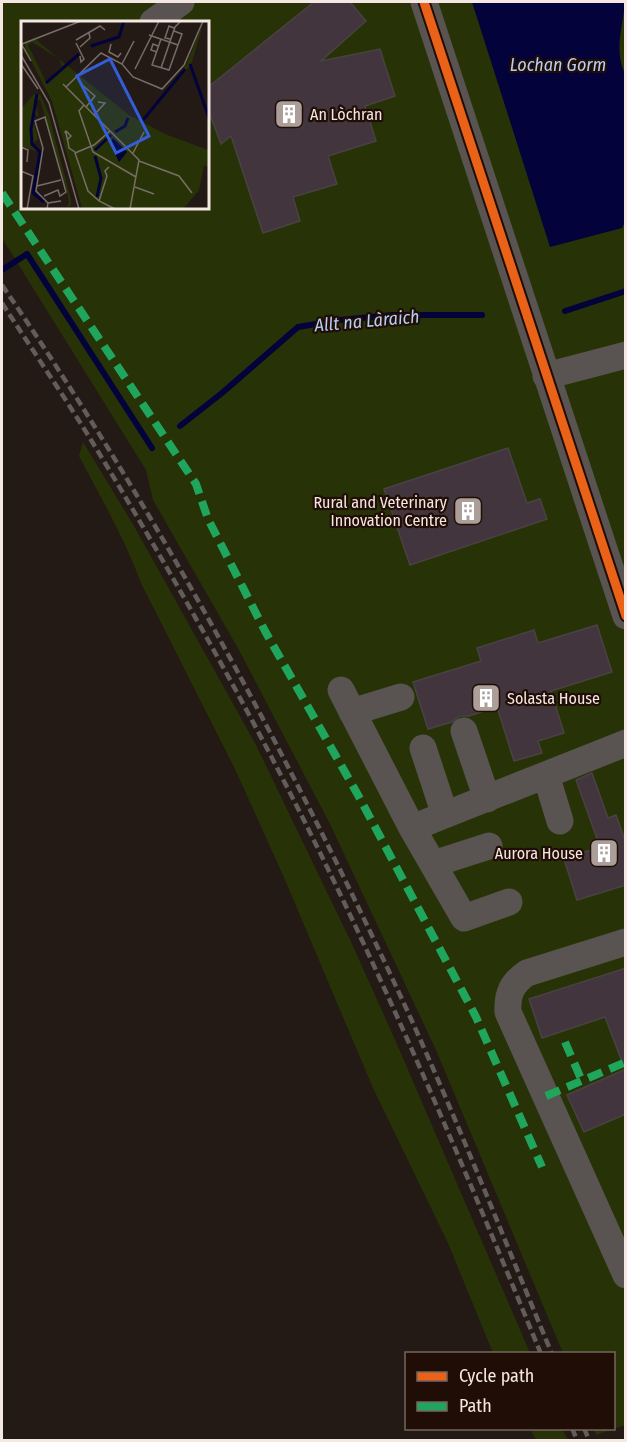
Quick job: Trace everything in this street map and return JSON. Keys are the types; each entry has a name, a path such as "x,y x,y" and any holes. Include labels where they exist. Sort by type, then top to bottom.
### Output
{"street":[{"path":"154,21 182,2"},
{"path":"424,2 626,616"},
{"path":"546,376 626,355"},
{"path":"401,697 346,701 412,828 464,918 509,902"},
{"path":"464,731 487,799"},
{"path":"412,828 626,743"},
{"path":"423,748 445,815"},
{"path":"546,775 560,821"},
{"path":"433,864 489,846"},
{"path":"622,1260 508,1012 507,1001 516,981 527,973 626,942"}],"green space":[{"path":"2,2 625,2 625,1425 615,1428 615,1352 563,1352 436,1050 330,824 239,650 153,500 146,470 2,238"},
{"path":"83,442 134,526 256,745 352,944 530,1352 493,1352 448,1243 373,1088 286,882 235,769 79,456"},
{"path":"531,1430 563,1430 568,1440 536,1440"},
{"path":"594,1430 610,1430 596,1435"}],"water":[{"name":"Lochan Gorm","path":"472,2 625,2 619,48 626,76 626,220 622,228 550,247"}],"building":[{"name":"An Lòchran","path":"314,2 350,2 366,21 321,61 380,49 395,96 365,106 376,141 328,156 337,184 293,197 300,221 263,233 231,136 221,144 208,109 208,87"},
{"name":"Rural and Veterinary Innovation Centre","path":"508,448 527,503 540,499 547,519 410,565 384,489"},
{"name":"Solasta House","path":"597,625 612,672 551,691 564,733 538,741 542,753 514,761 497,707 469,716 460,716 452,722 428,729 413,682 481,661 477,648 534,630 538,643"},
{"name":"Aurora House","path":"592,773 608,818 616,815 626,843 626,885 577,900 564,859 600,847 576,780"},
{"path":"626,968 626,1066 624,1067 605,1017 542,1038 529,999"},
{"path":"626,1069 626,1114 584,1132 567,1095"}],"waterway":[{"name":"Allt na Làraich","path":"2,270 27,254 152,448"},
{"name":"Allt na Làraich","path":"565,311 626,291"},
{"name":"Allt na Làraich","path":"180,426 298,327 393,315 482,315"}],"railway":[{"path":"2,285 59,370 166,544 265,722 312,813 421,1041 551,1352"},
{"path":"2,303 119,486 208,640 272,758 380,978 540,1352"},
{"path":"573,1430 577,1440"},
{"path":"585,1430 589,1440"}],"marked path":[{"path":"2,193 196,484 208,519 265,631 358,795 476,1017 542,1167"},
{"path":"565,1042 582,1081"},
{"path":"546,1096 626,1062"}],"cycle path":[{"path":"424,2 626,616"}],"place":[{"name":"An Lòchran","path":"289,114"},
{"name":"Rural and Veterinary Innovation Centre","path":"468,511"},
{"name":"Solasta House","path":"486,698"},
{"name":"Aurora House","path":"604,853"}]}
